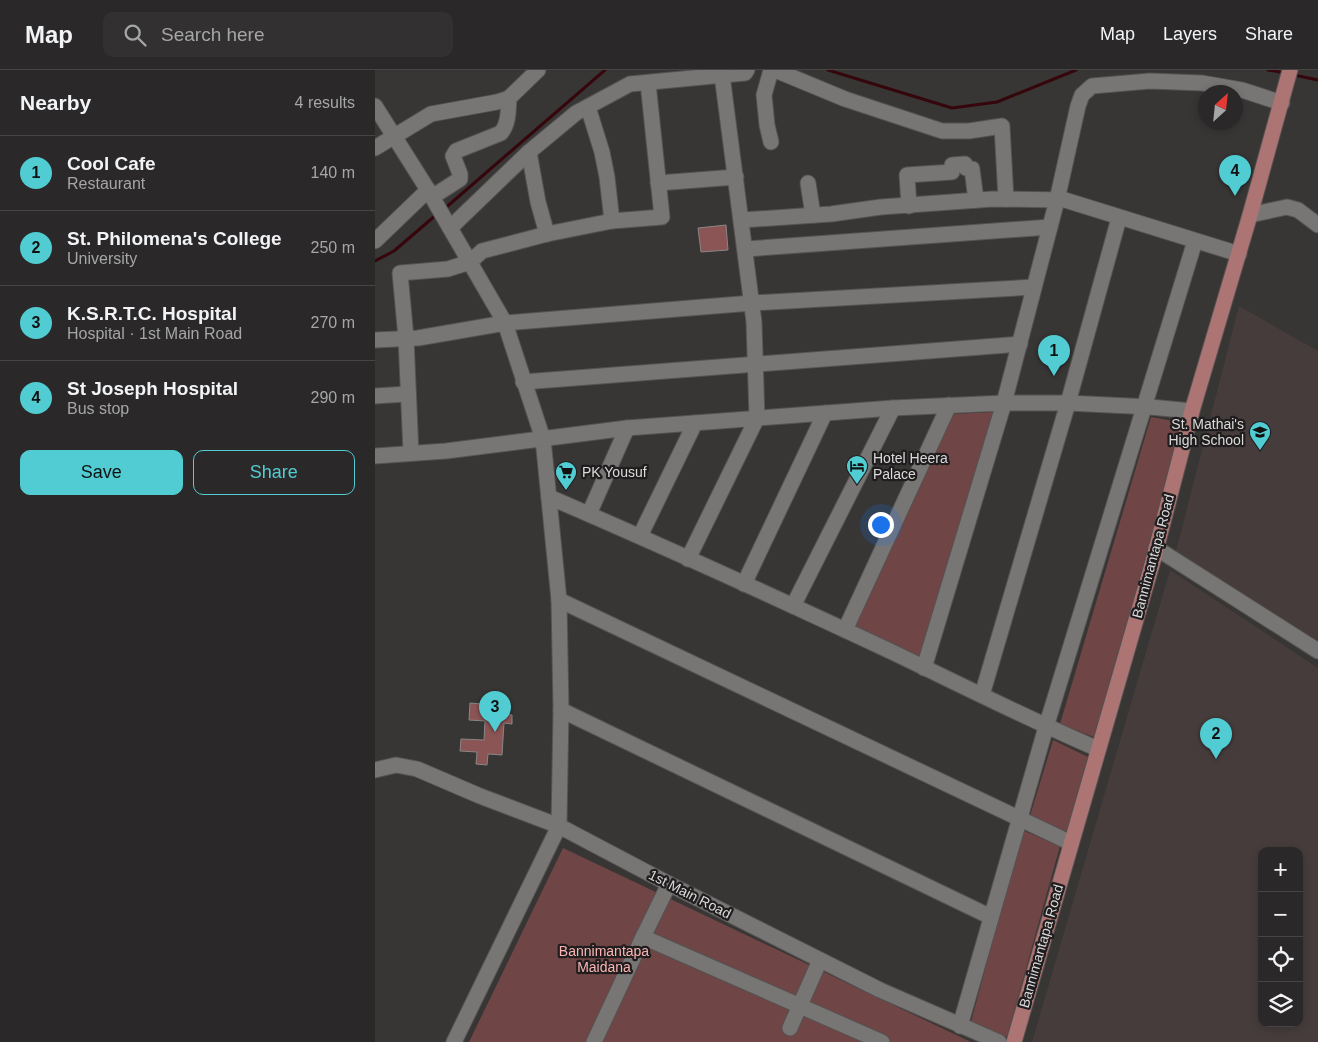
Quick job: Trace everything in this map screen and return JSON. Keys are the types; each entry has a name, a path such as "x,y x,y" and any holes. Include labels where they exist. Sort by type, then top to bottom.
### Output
{"main road":[{"name":"Bannimantapa Road","path":"1014,1042 1156,548 1192,411 1283,102 1290,70"}],"street":[{"path":"448,224 576,113 630,84 745,73 747,70"},
{"path":"771,70 764,95 771,142"},
{"path":"775,70 845,99 942,131 969,131 1002,126 1005,199"},
{"path":"375,148 431,114 497,102 509,98 534,71"},
{"path":"688,559 757,418 752,303 722,75"},
{"path":"924,668 1004,403 1035,288 1082,95 1092,86 1150,81 1203,83 1242,90 1283,102"},
{"path":"411,454 406,338 400,273 448,269 470,262 482,251 547,234 612,221 662,217 648,82"},
{"path":"375,241 431,196 460,179 453,156 456,151 501,133 507,121 509,98"},
{"path":"375,106 448,224 505,322 543,439 559,600 561,710 559,826 454,1042"},
{"path":"588,107 602,152 612,221"},
{"path":"529,152 538,202 547,234"},
{"path":"909,206 907,175 952,172 952,165 965,164 966,168 972,169 976,200"},
{"path":"658,183 736,177"},
{"path":"808,184 813,215"},
{"path":"742,220 976,200 1065,200 1195,242 1239,254"},
{"path":"1250,215 1287,207 1298,210 1318,225"},
{"path":"982,695 1069,403 1119,218"},
{"path":"746,249 1050,227"},
{"path":"960,1026 1046,726 1195,242"},
{"path":"375,340 406,338 505,322 752,303 1035,288"},
{"path":"523,382 1020,344"},
{"path":"375,396 407,394"},
{"path":"375,456 411,454 627,428 893,408 1004,403 1069,403 1145,406 1192,411"},
{"path":"845,630 949,405"},
{"path":"793,606 893,408"},
{"path":"744,584 825,413"},
{"path":"640,536 695,422"},
{"path":"589,514 627,428"},
{"path":"549,497 640,536 793,606 1098,749"},
{"path":"1156,548 1318,651"},
{"path":"559,600 1071,843"},
{"path":"561,710 991,917"},
{"name":"1st Main Road","path":"375,770 396,765 417,769 480,796 559,826 669,884 880,990 999,1042"},
{"path":"594,1042 669,884"},
{"path":"643,937 881,1042"},
{"path":"790,1028 820,960"}],"shaded area":[{"name":"St. Mathai's High School","path":"1239,306 1318,351 1318,645 1176,551"},
{"path":"1170,570 1318,668 1318,1042 1032,1042"}],"green space":[{"path":"993,412 919,659 854,627 953,414"},
{"path":"1151,417 1184,423 1094,737 1060,724"},
{"path":"1053,740 1088,757 1067,832 1030,816"},
{"path":"1022,830 1060,846 1007,1037 971,1022"},
{"name":"Bannimantapa Maidana","path":"563,848 971,1042 469,1042"}],"building":[{"path":"726,225 728,250 701,252 698,228"},
{"path":"470,703 507,706 506,714 512,715 512,724 504,723 502,755 488,754 487,765 476,764 477,752 460,751 461,739 484,740 485,721 469,720"}],"waterway":[{"path":"443,210 605,70"},
{"path":"828,70 952,108 997,102 1076,70"},
{"path":"1268,70 1286,73"},
{"path":"1294,75 1318,80"},
{"path":"375,261 394,251 436,215"}],"place":[{"name":"St Joseph Hospital","path":"1235,196"},
{"name":"Cool Cafe","path":"1054,376"},
{"name":"St. Mathai's High School","path":"1260,451"},
{"name":"Hotel Heera Palace","path":"857,485"},
{"name":"PK Yousuf","path":"566,491"},
{"name":"K.S.R.T.C. Hospital","path":"495,732"},
{"name":"St. Philomena's College","path":"1216,759"}]}
